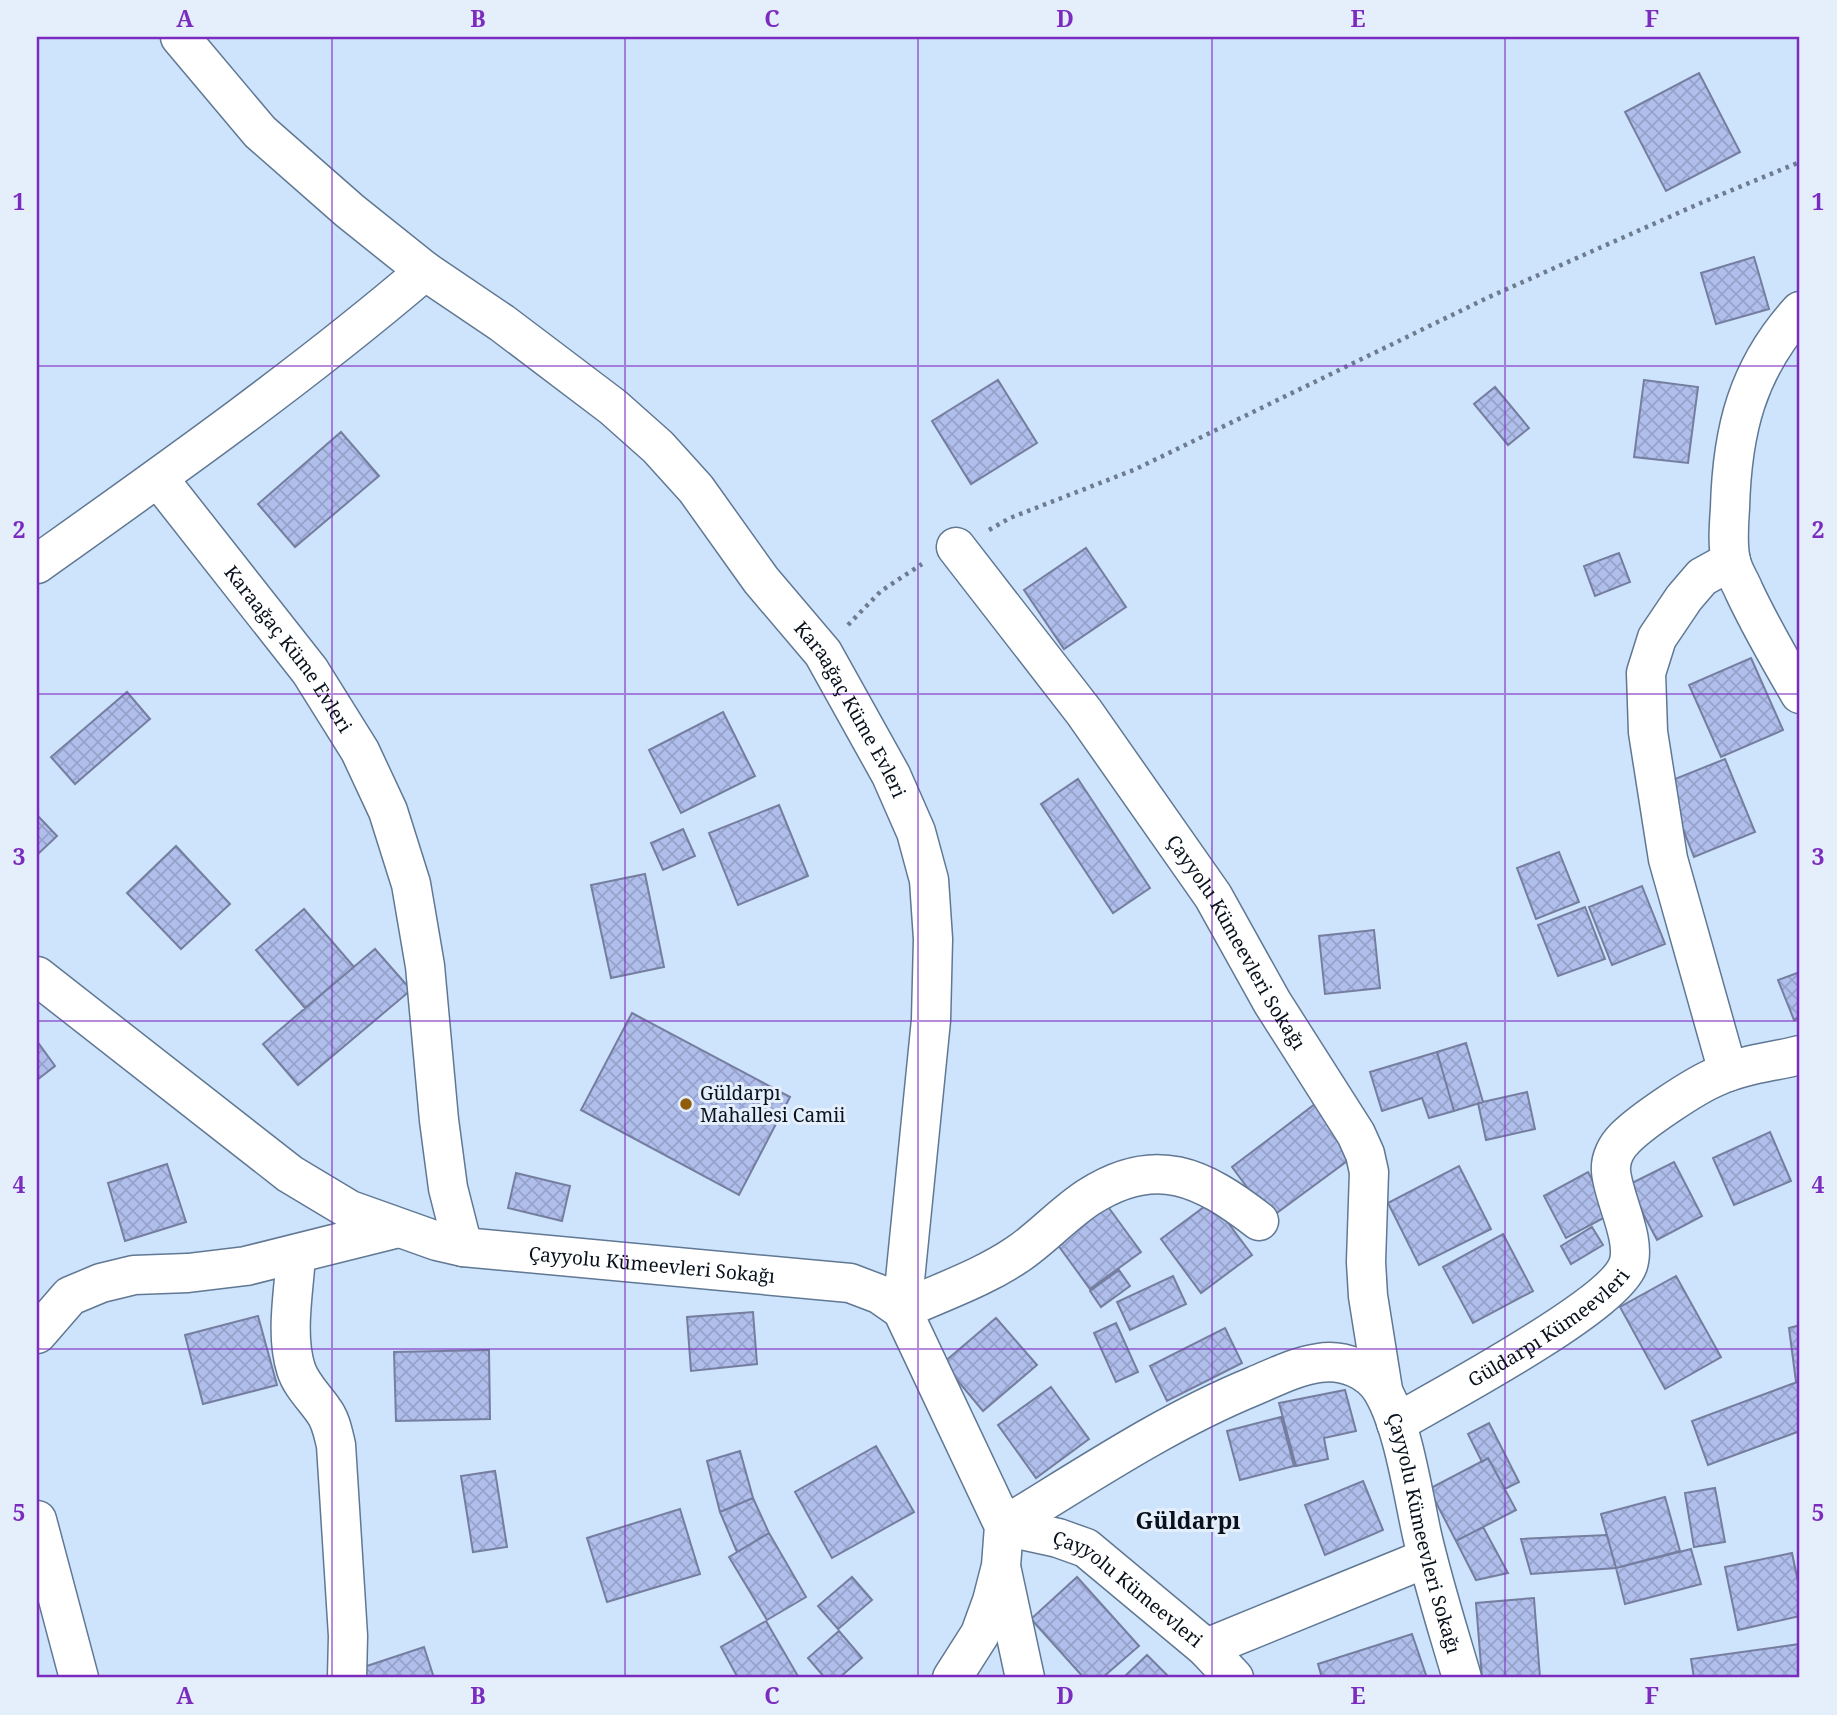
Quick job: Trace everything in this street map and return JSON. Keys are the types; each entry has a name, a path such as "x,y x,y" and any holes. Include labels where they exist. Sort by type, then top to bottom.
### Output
{"street":[{"name":"Karaağaç Küme Evleri","path":"180,37 260,132 350,211 425,271 502,323 613,407 658,447 696,489 761,580 823,653 891,775 916,832 929,880 933,939 931,1020 902,1310"},
{"path":"37,564 158,478 343,338 425,271"},
{"path":"1800,311 1781,332 1753,380 1739,422 1731,463 1729,522 1731,561 1762,628 1800,694"},
{"name":"Karaağaç Küme Evleri","path":"158,478 310,671 360,751 388,811 411,884 425,966 448,1188 463,1247"},
{"name":"Çayyolu Kümeevleri Sokağı","path":"956,547 1084,712 1213,897 1272,1003 1366,1154 1369,1172 1366,1273 1389,1407 1427,1558 1462,1678"},
{"path":"1728,1072 1668,859 1648,732 1646,673 1657,638 1684,598 1702,577 1731,561"},
{"name":"Çayyolu Kümeevleri Sokağı","path":"37,976 290,1174 350,1210 398,1228 463,1247 823,1279 860,1286 879,1294 902,1310"},
{"name":"Güldarpı Kümeevleri","path":"1389,1407 1537,1342 1591,1304 1616,1282 1628,1265 1630,1249 1610,1171 1613,1154 1625,1138 1716,1076 1746,1066 1800,1055"},
{"path":"952,1678 980,1634 992,1601 1001,1566 1004,1525 902,1310 988,1272 1018,1254 1088,1198 1134,1175 1157,1173 1188,1178 1228,1197 1259,1221"},
{"path":"37,1334 70,1296 101,1283 135,1275 188,1273 246,1266 398,1228"},
{"path":"296,1255 292,1347 297,1371 310,1394 325,1412 332,1426 336,1446 348,1636 347,1678"},
{"name":"Çayyolu Kümeevleri Sokağı","path":"1004,1525 1199,1410 1294,1370 1320,1362 1338,1362 1365,1373 1389,1407"},
{"path":"37,1520 79,1678"},
{"name":"Çayyolu Kümeevleri","path":"1004,1525 1086,1548 1206,1648 1234,1678"},
{"path":"1206,1648 1427,1558"},
{"path":"1001,1566 1025,1678"}],"path":[{"path":"823,653 881,591 918,565 1010,519 1136,469 1502,292 1703,202 1800,162"}],"building":[{"path":"1699,73 1740,152 1666,191 1625,112"},
{"path":"1754,257 1769,309 1716,324 1701,273"},
{"path":"998,380 1037,443 971,484 932,421"},
{"path":"1644,380 1698,387 1688,463 1634,457"},
{"path":"1495,387 1529,428 1508,445 1474,404"},
{"path":"341,432 379,476 295,547 258,504"},
{"path":"1086,548 1126,607 1064,649 1024,590"},
{"path":"1619,553 1630,582 1595,596 1584,566"},
{"path":"1751,658 1783,730 1721,757 1689,685"},
{"path":"127,692 150,719 75,784 51,757"},
{"path":"723,712 755,776 681,813 649,750"},
{"path":"1725,759 1755,832 1694,857 1665,783"},
{"path":"1078,779 1150,888 1113,913 1041,804"},
{"path":"779,805 808,876 738,905 709,833"},
{"path":"37,815 57,836 37,855"},
{"path":"683,829 695,856 663,870 651,843"},
{"path":"176,846 230,904 181,949 127,893"},
{"path":"1559,852 1579,902 1536,919 1517,868"},
{"path":"645,874 664,967 611,978 591,885"},
{"path":"1642,886 1665,944 1612,965 1589,907"},
{"path":"1585,907 1605,959 1558,976 1538,925"},
{"path":"304,909 354,967 305,1008 256,950"},
{"path":"1374,930 1380,988 1325,994 1319,936"},
{"path":"375,949 411,990 298,1085 263,1044"},
{"path":"1800,972 1800,1017 1794,1020 1778,980"},
{"name":"Güldarpı Mahallesi Camii","path":"632,1013 790,1097 739,1195 581,1110"},
{"path":"37,1041 55,1066 37,1080"},
{"path":"1466,1043 1483,1102 1454,1111 1437,1052"},
{"path":"1437,1052 1454,1111 1429,1118 1422,1098 1382,1111 1370,1072"},
{"path":"1527,1092 1535,1129 1486,1140 1478,1103"},
{"path":"1315,1104 1354,1156 1270,1218 1232,1167"},
{"path":"1770,1132 1791,1181 1734,1205 1713,1158"},
{"path":"1674,1162 1702,1216 1657,1240 1628,1185"},
{"path":"167,1164 186,1222 125,1241 108,1183"},
{"path":"1459,1166 1491,1229 1419,1265 1388,1203"},
{"path":"1588,1172 1611,1214 1566,1238 1544,1196"},
{"path":"516,1173 570,1186 562,1221 508,1208"},
{"path":"1212,1201 1252,1255 1201,1293 1161,1239"},
{"path":"1106,1204 1141,1252 1090,1289 1055,1241"},
{"path":"1592,1227 1603,1245 1571,1264 1561,1246"},
{"path":"1503,1234 1533,1291 1473,1323 1443,1267"},
{"path":"1119,1270 1130,1286 1101,1307 1090,1291"},
{"path":"1173,1276 1186,1304 1130,1330 1117,1302"},
{"path":"1676,1276 1721,1357 1665,1389 1620,1307"},
{"path":"753,1312 757,1364 691,1371 687,1317"},
{"path":"258,1316 277,1385 203,1404 185,1335"},
{"path":"996,1318 1037,1365 983,1411 943,1363"},
{"path":"1116,1323 1138,1372 1116,1382 1094,1333"},
{"path":"1800,1325 1800,1381 1796,1382 1789,1328"},
{"path":"1225,1328 1242,1363 1167,1401 1150,1366"},
{"path":"489,1350 490,1419 396,1421 394,1352"},
{"path":"1800,1381 1800,1431 1708,1465 1692,1421"},
{"path":"1051,1387 1089,1439 1036,1478 998,1425"},
{"path":"1345,1390 1356,1431 1324,1438 1328,1459 1296,1466 1279,1403"},
{"path":"1281,1417 1294,1466 1240,1480 1227,1431"},
{"path":"1489,1423 1519,1482 1505,1489 1488,1458 1482,1462 1468,1434"},
{"path":"876,1446 914,1512 832,1558 795,1492"},
{"path":"740,1451 753,1498 720,1512 707,1461"},
{"path":"1488,1458 1516,1510 1456,1541 1429,1489"},
{"path":"495,1471 507,1547 473,1552 461,1476"},
{"path":"1363,1481 1383,1530 1325,1555 1305,1505"},
{"path":"1715,1488 1725,1542 1694,1547 1685,1493"},
{"path":"1665,1497 1680,1551 1616,1568 1601,1514"},
{"path":"753,1498 769,1533 737,1552 720,1512"},
{"path":"680,1509 700,1574 607,1602 587,1538"},
{"path":"1483,1527 1508,1573 1476,1580 1456,1541"},
{"path":"769,1533 806,1597 767,1620 729,1557"},
{"path":"1607,1535 1616,1568 1531,1574 1521,1539"},
{"path":"1691,1549 1701,1584 1625,1604 1616,1568"},
{"path":"1792,1553 1800,1591 1800,1616 1738,1630 1725,1567"},
{"path":"852,1577 872,1600 838,1629 818,1606"},
{"path":"1077,1577 1139,1646 1102,1678 1084,1678 1031,1619"},
{"path":"1534,1598 1540,1678 1482,1678 1476,1603"},
{"path":"766,1621 799,1678 738,1678 721,1647"},
{"path":"839,1631 862,1658 839,1678 825,1678 808,1658"},
{"path":"1412,1634 1427,1678 1322,1678 1318,1664"},
{"path":"1800,1644 1800,1678 1694,1678 1691,1659"},
{"path":"424,1647 434,1678 361,1678 358,1669"},
{"path":"1147,1655 1170,1678 1123,1678"}],"place":[{"name":"Güldarpı Mahallesi Camii","path":"686,1104"}],"district":[{"name":"Güldarpı","path":"1188,1520"}]}
